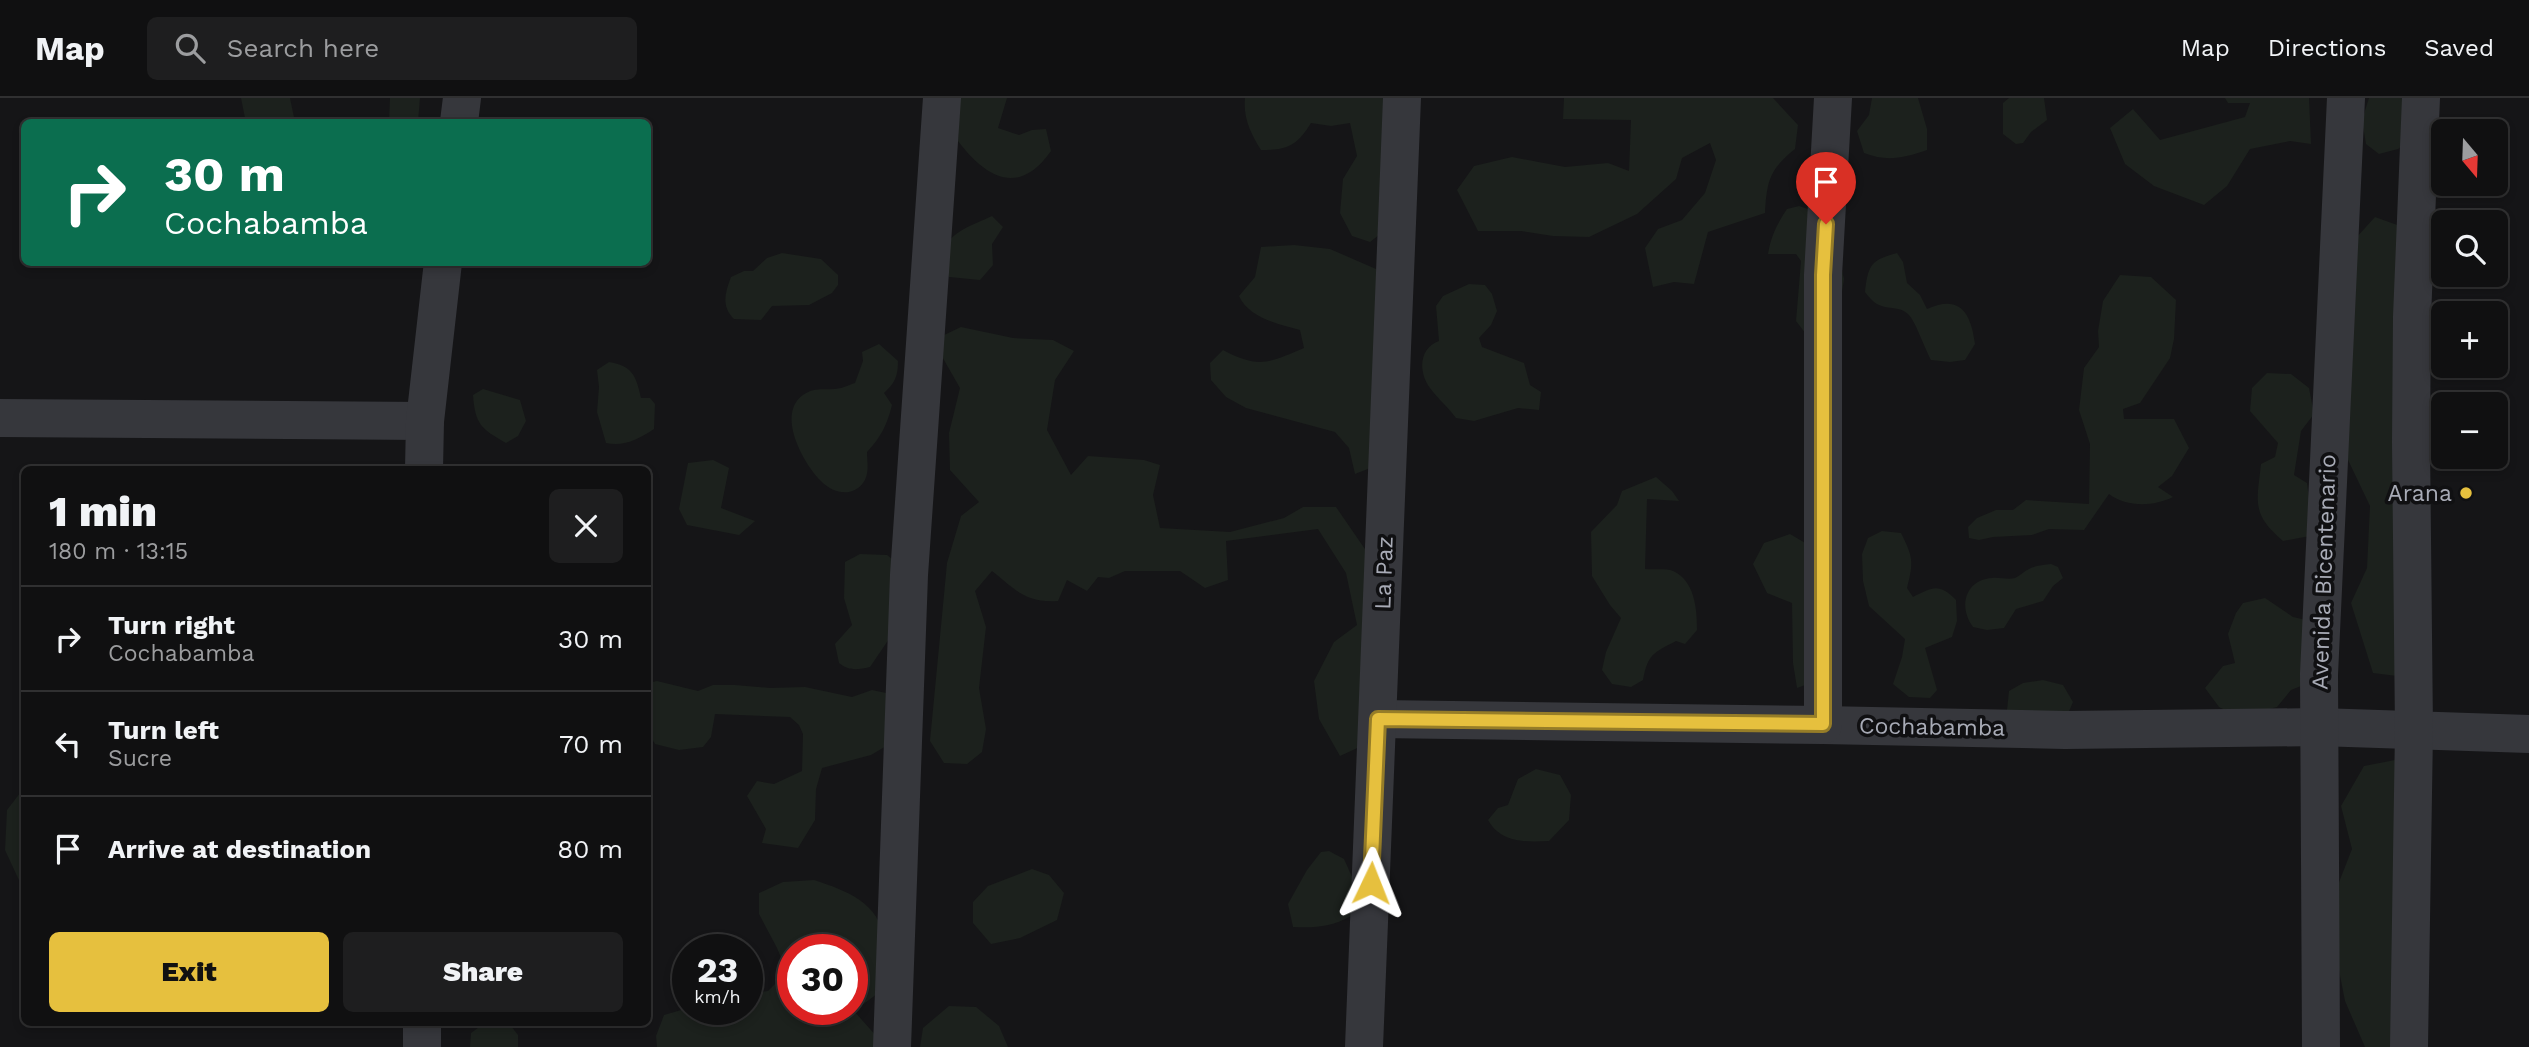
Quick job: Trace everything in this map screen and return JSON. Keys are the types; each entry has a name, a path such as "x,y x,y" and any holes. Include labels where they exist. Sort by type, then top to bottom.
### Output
{"street":[{"path":"459,119 462,98"},
{"path":"892,1047 909,575 942,98"},
{"name":"La Paz","path":"1364,1047 1402,98"},
{"path":"1823,724 1823,275 1833,98"},
{"name":"Avenida Bicentenario","path":"2321,1047 2319,674 2346,98"},
{"path":"2409,1047 2414,730 2412,372 2421,98"},
{"path":"424,466 425,421 443,266"},
{"path":"0,418 425,421"},
{"name":"Cochabamba","path":"1378,719 1823,724 2065,730 2319,727 2529,734"},
{"path":"422,1026 422,1047"}],"shaded area":[{"path":"241,98 290,98 294,119 246,119"},
{"path":"390,98 420,98 418,119 389,119"},
{"path":"959,98 1007,98 998,128 1019,135 1046,129 1051,151 1027,174 1015,178 991,173 958,141"},
{"path":"1245,98 1392,98 1388,228 1370,242 1352,236 1340,213 1343,179 1357,156 1350,123 1331,126 1311,123 1296,142 1285,148 1261,150 1248,126"},
{"path":"1564,98 1773,98 1798,125 1795,149 1780,163 1771,177 1765,213 1708,232 1694,284 1674,282 1653,287 1645,248 1658,229 1682,220 1705,193 1716,160 1710,143 1682,158 1676,179 1637,214 1589,237 1553,236 1521,231 1478,231 1457,190 1474,166 1512,157 1565,167 1608,163 1629,171 1631,120 1563,119"},
{"path":"1872,98 1918,98 1927,129 1927,150 1896,158 1864,153 1857,131 1869,115"},
{"path":"2009,98 2044,98 2047,120 2031,132 2023,143 2016,144 2003,134 2003,103"},
{"path":"2225,98 2309,98 2311,144 2290,141 2250,149 2227,186 2204,205 2154,186 2125,164 2110,128 2133,109 2160,140 2245,117 2250,103 2228,103"},
{"path":"2369,98 2416,98 2416,134 2398,149 2379,154 2366,144 2362,120"},
{"path":"1799,206 1814,211 1837,250 1844,279 1838,318 1806,334 1796,321 1801,261 1796,254 1768,254 1783,215 1787,209"},
{"path":"992,216 1003,227 992,244 993,265 980,280 949,277 943,261 947,243 960,231"},
{"path":"2375,217 2400,226 2405,677 2373,673 2351,603 2367,568 2370,506 2339,441 2356,238"},
{"path":"1294,245 1330,249 1376,269 1388,347 1378,465 1355,474 1349,448 1335,432 1246,408 1226,397 1211,380 1210,363 1223,350 1246,360 1264,362 1304,348 1300,330 1257,315 1239,296 1255,277 1261,247"},
{"path":"782,253 821,259 838,275 838,285 832,293 809,305 772,306 761,320 734,319 727,309 725,299 731,277 744,271 753,271 767,258"},
{"path":"1897,253 1903,262 1907,283 1920,295 1927,309 1938,305 1956,305 1967,315 1975,344 1965,360 1931,360 1911,317 1898,309 1877,304 1865,292 1872,265 1881,258"},
{"path":"2120,275 2151,277 2176,300 2170,358 2140,403 2123,409 2124,419 2174,419 2189,448 2172,476 2158,487 2173,497 2157,503 2140,504 2123,501 2109,494 2084,530 2049,529 2032,535 1979,540 1969,538 1968,527 1977,518 1996,510 2013,510 2026,500 2089,504 2090,444 2079,410 2084,368 2099,347 2098,331 2103,301"},
{"path":"1469,284 1485,285 1492,294 1497,311 1491,325 1479,338 1482,347 1524,363 1530,385 1541,392 1539,410 1518,408 1474,421 1456,418 1426,382 1422,361 1427,349 1439,341 1436,306 1443,296"},
{"path":"961,327 1013,338 1053,340 1074,351 1055,380 1047,430 1071,475 1088,456 1144,460 1160,465 1153,495 1160,528 1230,532 1284,518 1303,507 1336,507 1378,568 1366,744 1340,756 1319,719 1314,681 1334,642 1357,625 1346,573 1318,529 1226,541 1228,580 1205,588 1180,571 1125,571 1109,578 1098,577 1087,591 1067,580 1058,601 1047,601 1022,594 992,571 975,591 986,627 979,688 986,729 982,752 967,764 944,763 930,741 947,563 961,516 979,502 950,470 949,433 960,388 940,353 940,337"},
{"path":"879,344 898,361 895,379 884,393 892,405 890,412 880,436 867,452 867,472 863,483 853,491 836,491 821,481 800,451 792,426 795,403 807,392 855,383 863,361 862,352"},
{"path":"609,362 628,369 635,378 641,398 650,398 655,404 654,429 625,443 606,443 597,412 597,370"},
{"path":"2267,373 2291,374 2309,388 2314,414 2301,431 2294,475 2307,483 2311,513 2310,536 2283,541 2266,523 2258,507 2261,464 2275,457 2278,443 2250,411 2252,388"},
{"path":"483,389 520,400 526,421 518,436 506,443 485,429 475,413 473,395"},
{"path":"713,460 729,468 721,508 755,521 739,535 687,525 679,509 688,463"},
{"path":"1656,477 1679,501 1647,499 1645,569 1670,570 1686,581 1693,596 1697,630 1685,644 1676,641 1653,655 1643,680 1631,687 1612,684 1602,670 1606,652 1621,618 1592,576 1591,532 1617,505 1622,491"},
{"path":"1882,531 1901,533 1905,541 1911,560 1907,588 1913,597 1936,588 1956,600 1957,621 1952,637 1925,648 1937,690 1930,698 1909,697 1893,684 1905,639 1869,606 1863,581 1862,554 1868,538"},
{"path":"1790,534 1812,547 1819,680 1797,688 1793,663 1792,603 1767,593 1753,564 1764,543"},
{"path":"860,554 887,555 897,563 889,639 870,667 853,669 839,663 835,644 852,625 844,598 845,562"},
{"path":"2051,564 2058,567 2063,578 2053,586 2043,601 2016,609 2004,628 1987,630 1973,627 1968,619 1965,603 1970,589 1976,584 1992,578 2015,578 2032,568"},
{"path":"2265,598 2293,617 2306,620 2306,684 2291,690 2277,707 2239,717 2219,707 2205,688 2223,666 2235,663 2228,634 2236,613 2243,603"},
{"path":"2043,680 2063,685 2073,702 2064,723 2007,710 2009,691 2023,683"},
{"path":"657,681 698,691 713,685 735,685 805,687 852,697 872,690 891,694 903,736 871,755 822,768 816,789 815,820 798,848 762,843 766,829 747,796 757,781 774,784 802,771 803,734 799,725 790,717 715,714 711,737 703,747 679,750 655,744 651,737 651,682"},
{"path":"2395,760 2400,1047 2365,1047 2345,1001 2335,950 2334,895 2352,849 2341,806 2364,766"},
{"path":"1536,769 1560,775 1571,795 1569,820 1549,841 1523,841 1507,837 1493,828 1488,820 1498,808 1508,805 1518,779"},
{"path":"21,792 21,885 5,850 7,810"},
{"path":"1329,851 1344,859 1353,879 1351,916 1323,926 1293,927 1288,904 1307,870 1321,852"},
{"path":"1032,869 1049,875 1064,893 1057,920 1020,938 991,944 973,923 973,902 988,886"},
{"path":"814,880 849,894 869,907 882,928 885,941 881,991 868,1001 868,934 777,934 777,948 759,914 759,893 783,882"},
{"path":"777,982 777,1025 866,1025 886,1047 657,1047 656,1036 664,1015 672,1013 672,1025 763,1025 763,992 768,991"},
{"path":"949,1006 976,1007 999,1026 1008,1047 920,1047 923,1028"},
{"path":"481,1026 511,1026 518,1035 518,1047 470,1047 471,1033"}],"place":[{"name":"Arana","path":"2466,493"}],"route":[{"path":"1371,883 1378,719 1823,724 1823,275 1826,224"}]}
